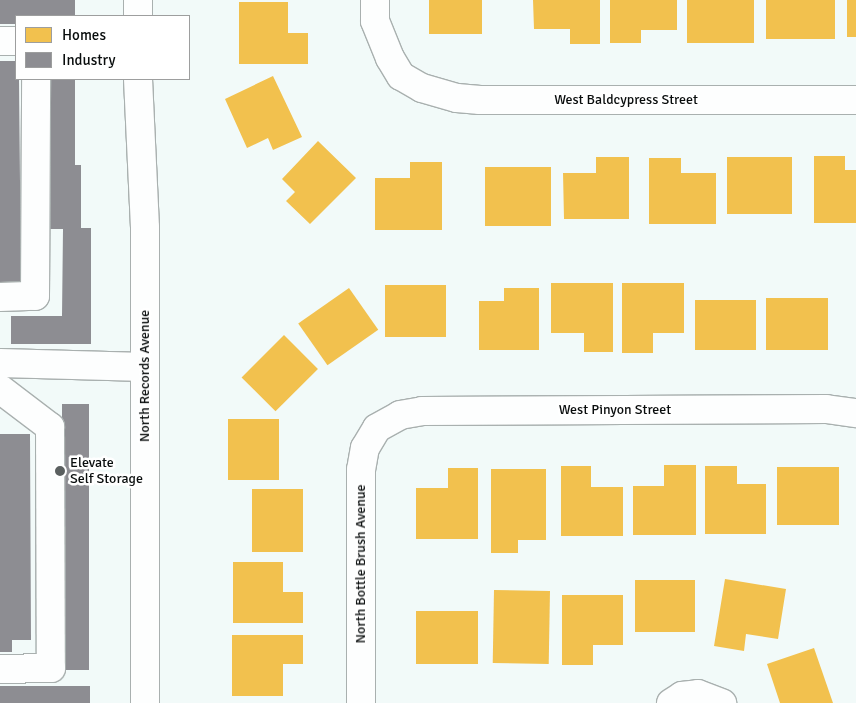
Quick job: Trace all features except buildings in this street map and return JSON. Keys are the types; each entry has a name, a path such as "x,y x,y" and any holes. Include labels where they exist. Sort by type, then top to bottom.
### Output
{"street":[{"path":"138,0 138,15"},
{"name":"West Baldcypress Street","path":"374,0 375,21 390,58 401,76 422,88 480,100 856,100"},
{"path":"0,41 15,41"},
{"path":"0,297 35,296 36,80"},
{"name":"North Records Avenue","path":"138,80 144,228 146,703"},
{"path":"0,363 145,367"},
{"path":"0,389 50,427 51,668 0,669"},
{"name":"West Pinyon Street","path":"377,428 400,415 422,411 826,409 856,413"},
{"name":"North Bottle Brush Avenue","path":"361,703 361,470 365,448 377,428"},
{"path":"671,703 682,696 698,694 722,703"}],"place":[{"name":"Elevate Self Storage","path":"60,471"}]}
